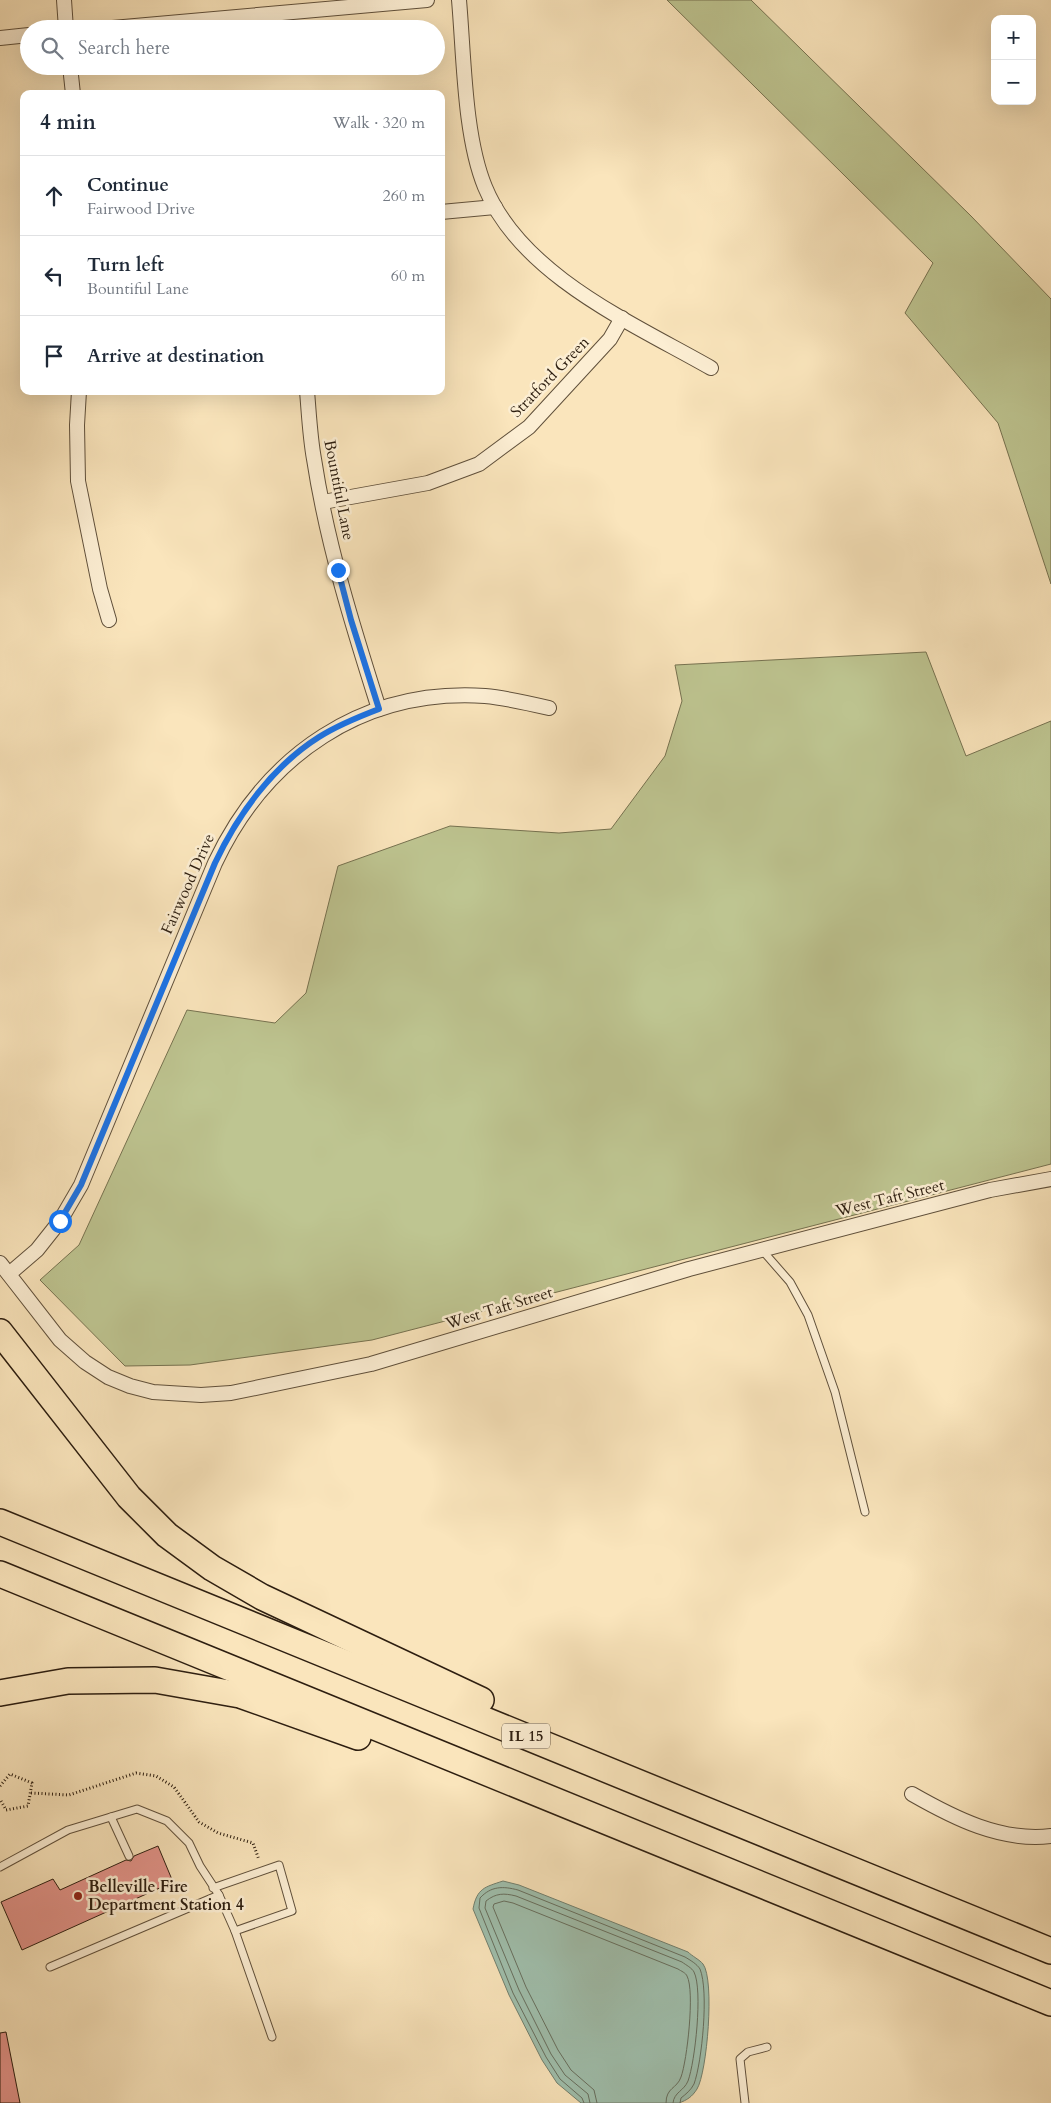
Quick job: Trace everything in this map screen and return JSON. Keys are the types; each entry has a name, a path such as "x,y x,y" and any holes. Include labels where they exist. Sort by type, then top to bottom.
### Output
{"highway":[{"path":"0,1332 129,1497 175,1540 212,1568 262,1598 496,1708 545,1743"},
{"name":"IL 15","path":"0,1522 1051,1951"},
{"path":"0,1574 1051,2003"},
{"path":"0,1693 68,1681 155,1680 240,1695 408,1755 476,1768"}],"street":[{"path":"64,0 65,20"},
{"path":"202,20 428,0"},
{"path":"459,0 469,116 475,151 485,186 495,207 516,235 541,262 573,287 622,318 711,368"},
{"path":"0,38 20,36"},
{"path":"71,75 72,90"},
{"path":"445,212 495,207"},
{"name":"Stratford Green","path":"323,502 428,483 479,464 529,427 610,339 622,318"},
{"path":"79,395 78,481 100,589 109,620"},
{"name":"Bountiful Lane","path":"307,395 314,459 323,502 351,620 379,709"},
{"name":"Fairwood Drive","path":"4,1269 37,1250 60,1221 81,1185 215,863 242,814 265,784 290,760 318,738 347,722 379,709 408,701 443,696 486,696 549,708"},
{"name":"West Taft Street","path":"4,1269 60,1340 85,1362 108,1377 130,1386 153,1392 201,1395 231,1393 371,1364 690,1269 990,1190 1051,1179"},
{"path":"912,1794 956,1819 995,1831 1033,1838 1051,1836"}],"lane":[{"path":"762,1250 790,1282 808,1315 835,1392 865,1512"},
{"path":"0,1867 68,1830 137,1809 167,1821 189,1843 213,1888 219,1895 236,1931 272,2037"},
{"path":"111,1817 129,1856"},
{"path":"213,1888 279,1865 292,1911 236,1931"},
{"path":"50,1967 219,1895"},
{"path":"745,2103 740,2059 748,2052 766,2046"}],"path":[{"path":"0,1786 10,1774 32,1783 28,1806 6,1810 0,1799"}],"green space":[{"path":"667,0 751,0 971,216 1051,299 1051,584 998,423 905,313 933,263"},
{"path":"926,652 966,756 1051,721 1051,1164 372,1340 190,1365 125,1366 40,1280 79,1245 187,1010 275,1023 306,993 338,866 450,826 559,833 611,829 665,756 682,701 675,665"}],"water":[{"path":"503,1881 519,1885 688,1952 703,1964 707,1973 709,1988 708,2027 701,2080 691,2096 679,2103 581,2103 557,2083 542,2060 509,1995 473,1909 477,1897 483,1889"}],"building":[{"name":"Belleville Fire Department Station 4","path":"158,1846 173,1882 22,1950 1,1902 53,1879 60,1890 126,1860 131,1861 134,1856"},
{"path":"6,2032 20,2103 0,2103 0,2033"}],"place":[{"name":"Belleville Fire Department Station 4","path":"78,1896"}],"route":[{"path":"60,1221 81,1185 215,863 242,814 265,784 290,760 318,738 347,722 379,709 351,620 338,570"}]}
